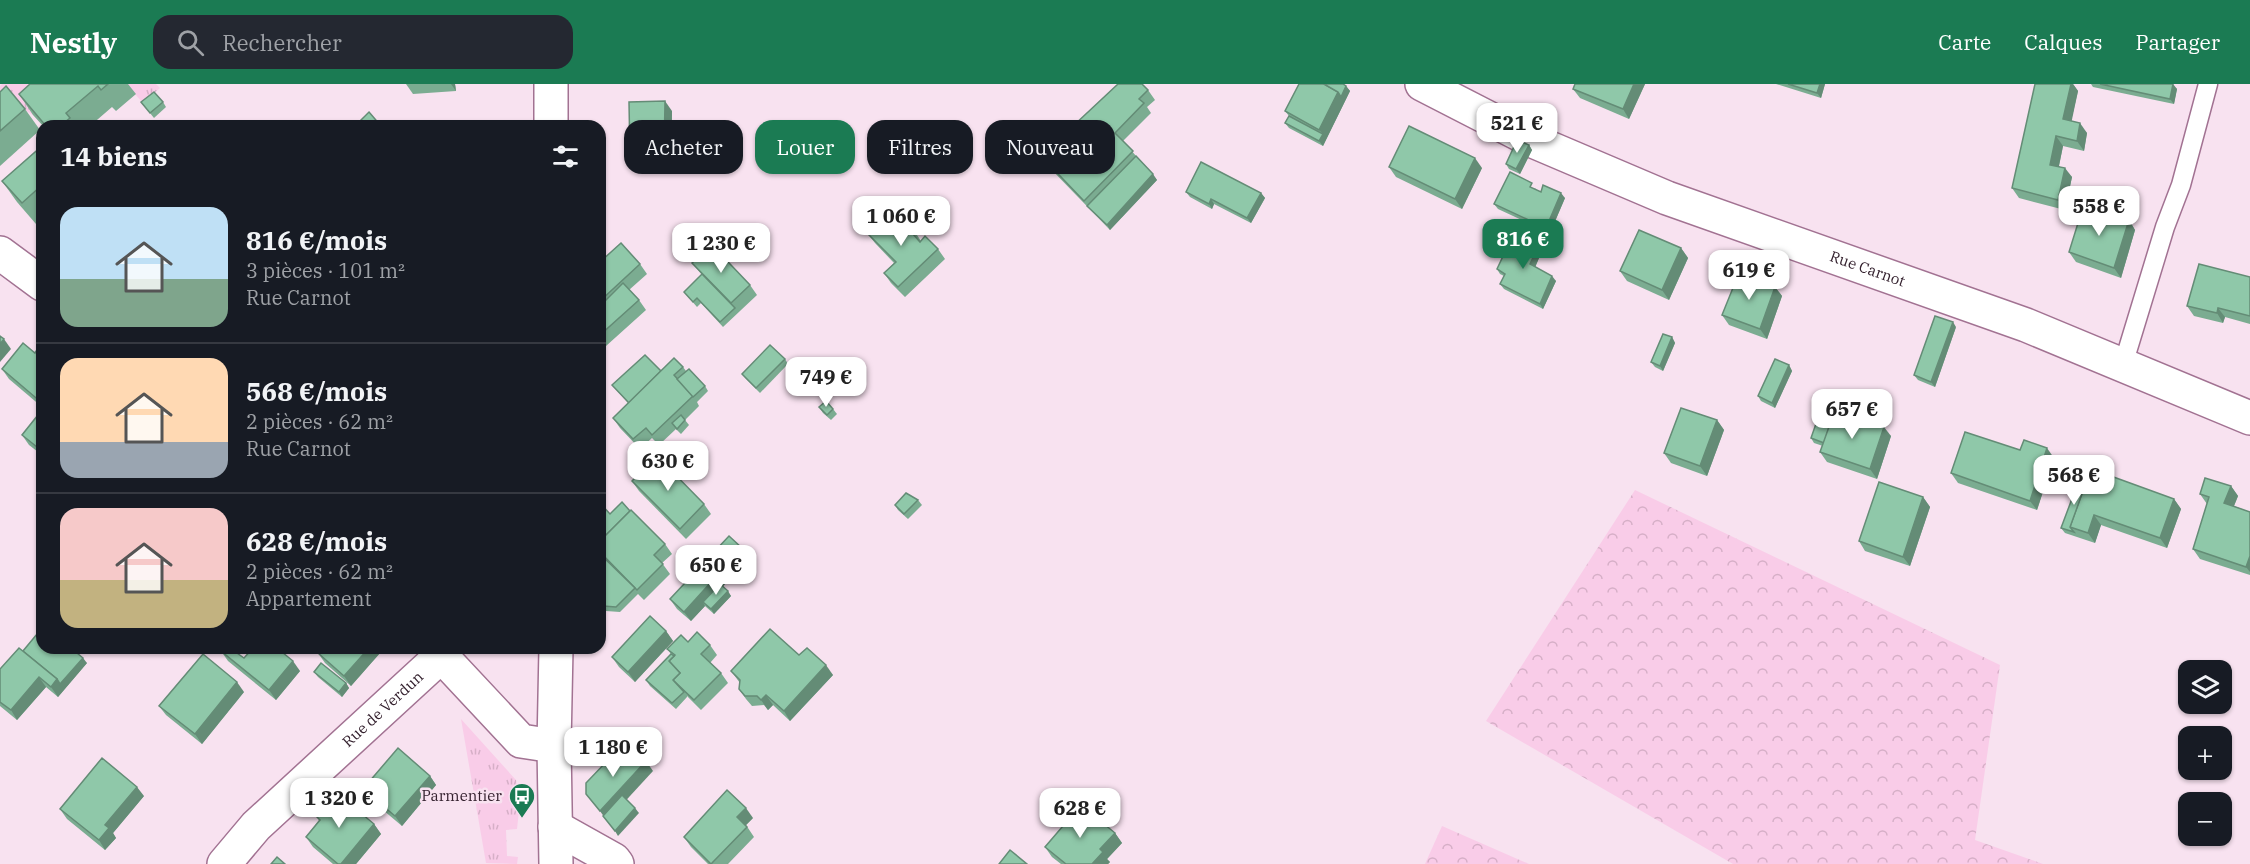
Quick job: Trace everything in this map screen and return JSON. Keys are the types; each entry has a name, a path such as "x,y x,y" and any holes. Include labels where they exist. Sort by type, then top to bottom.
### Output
{"street":[{"path":"550,84 551,120"},
{"name":"Rue Carnot","path":"1422,84 1533,141 1667,198 2026,325 2250,418"},
{"path":"0,253 36,280"},
{"name":"Rue de Verdun","path":"224,864 256,826 436,654"},
{"path":"440,654 520,741 554,746"},
{"path":"555,864 556,654"},
{"path":"555,827 614,860 617,864"}],"lane":[{"path":"2122,364 2165,227 2181,185 2208,84"}],"green space":[{"path":"2,84 55,84 33,115 21,108 0,127 0,86"},
{"path":"126,84 156,84 160,88 143,103"},
{"path":"1635,490 2000,665 1975,840 2043,864 1733,864 1486,721"},
{"path":"461,719 516,780 520,802 517,829 506,830 507,856 518,857 517,864 486,863"},
{"path":"1442,826 1529,864 1425,864"}],"building":[{"path":"30,84 108,84 101,90 98,86 66,113 70,118 68,120 41,120 19,94"},
{"path":"1118,84 1142,84 1148,90 1139,99 1144,103 1115,133 1115,120 1080,120"},
{"path":"1299,84 1324,84 1338,92 1319,130 1285,111"},
{"path":"1324,84 1346,86 1341,97 1338,92"},
{"path":"1575,84 1634,84 1623,109 1573,89"},
{"path":"1788,84 1820,84 1817,93"},
{"path":"2035,84 2071,84 2063,119 2080,123 2077,141 2056,136 2050,165 2065,168 2058,200 2012,188"},
{"path":"2100,84 2173,84 2170,99"},
{"path":"6,86 25,109 0,131 0,92"},
{"path":"154,92 163,102 150,113 141,102"},
{"path":"665,101 665,120 629,120 629,102"},
{"path":"369,112 376,120 361,120"},
{"path":"1289,116 1323,134 1319,141 1285,123"},
{"path":"1409,126 1475,158 1455,199 1389,167"},
{"path":"1115,133 1133,151 1115,169"},
{"path":"1517,140 1529,145 1516,169 1506,164"},
{"path":"36,151 36,190 22,203 2,181"},
{"path":"1136,156 1153,174 1107,225 1087,206"},
{"path":"1201,162 1261,193 1247,218 1211,199 1209,204 1186,192"},
{"path":"1510,172 1532,183 1530,187 1541,192 1543,185 1561,193 1546,228 1494,204"},
{"path":"1058,174 1110,174 1084,201"},
{"path":"2083,207 2129,220 2114,268 2069,252"},
{"path":"893,209 915,232 913,234 920,242 925,236 938,249 898,287 884,273 896,262 868,234"},
{"path":"1639,230 1681,248 1662,290 1620,271"},
{"path":"1508,236 1521,243 1524,238 1539,245 1530,264 1552,276 1540,304 1500,284 1505,274 1497,269 1505,252 1501,250"},
{"path":"621,243 640,264 606,295 606,257"},
{"path":"712,245 750,285 731,303 692,263"},
{"path":"2199,264 2250,277 2250,316 2218,308 2217,313 2187,306"},
{"path":"1739,273 1775,287 1760,329 1722,315"},
{"path":"702,274 735,308 720,322 697,298 693,302 684,292"},
{"path":"623,283 639,300 606,330 606,300"},
{"path":"1935,316 1953,322 1931,382 1914,375"},
{"path":"1663,334 1672,337 1660,366 1651,362"},
{"path":"23,343 35,353 36,351 36,398 2,369"},
{"path":"770,345 785,359 756,388 742,374"},
{"path":"645,355 661,371 629,403 612,385"},
{"path":"674,358 683,367 674,375 693,396 652,435 646,428 633,439 613,418"},
{"path":"1775,359 1789,365 1772,403 1758,396"},
{"path":"689,369 705,386 693,397 677,379"},
{"path":"1826,395 1846,402 1843,412 1835,410 1824,443 1811,438"},
{"path":"826,401 833,409 827,415 819,407"},
{"path":"1681,408 1717,420 1700,466 1664,453"},
{"path":"1835,410 1884,427 1870,469 1820,452"},
{"path":"681,415 685,420 677,429 672,423"},
{"path":"36,418 36,446 22,435"},
{"path":"1965,432 2020,450 2024,440 2047,448 2030,501 1951,473"},
{"path":"657,456 704,504 680,529 632,481"},
{"path":"2108,475 2174,499 2160,538 2094,515 2088,533 2070,527 2087,479 2105,486"},
{"path":"2205,478 2231,486 2224,503 2250,512 2250,556 2246,567 2193,549 2209,497 2200,494"},
{"path":"2079,480 2086,483 2070,527 2074,532 2061,528"},
{"path":"1879,482 1923,497 1903,557 1859,541"},
{"path":"906,493 918,500 904,514 895,505"},
{"path":"622,502 630,511 606,535 606,510 610,514"},
{"path":"631,510 665,544 654,555 663,564 637,590 606,558 606,535"},
{"path":"729,536 742,548 684,612 670,599"},
{"path":"606,560 635,588 616,607 606,606"},
{"path":"720,584 728,591 711,609 703,602"},
{"path":"650,616 666,631 628,672 612,657"},
{"path":"770,629 799,655 807,648 826,665 784,711 766,695 761,700 757,696 745,696 739,689 740,680 731,671"},
{"path":"697,632 710,645 701,654 721,673 694,700 673,680 680,673 669,661 675,655 667,649 681,635 688,642"},
{"path":"36,635 36,654 78,654 83,658 60,684 23,651"},
{"path":"19,648 57,679 51,687 39,677 11,710 0,702 0,669"},
{"path":"203,654 237,682 195,734 159,706"},
{"path":"225,654 238,654 244,658 248,654 284,654 293,661 269,690"},
{"path":"319,654 364,654 344,676"},
{"path":"671,654 674,656 669,661 680,673 673,680 684,692 672,703 646,680"},
{"path":"321,663 346,683 339,692 314,672"},
{"path":"631,746 646,761 600,811 586,794 586,783 609,759 615,765"},
{"path":"398,748 430,776 395,816 363,789"},
{"path":"102,758 137,787 105,825 109,828 99,840 60,809"},
{"path":"727,790 746,808 737,817 747,827 711,864 684,837"},
{"path":"336,792 374,824 341,864 338,864 306,837 320,820 316,816"},
{"path":"622,795 635,808 615,831 603,816"},
{"path":"1081,805 1115,833 1100,849 1103,852 1092,864 1066,864 1045,847"},
{"path":"1010,850 1027,864 999,864"},
{"path":"277,857 285,864 271,864"}],"place":[{"name":"Parmentier","path":"522,819"}]}
